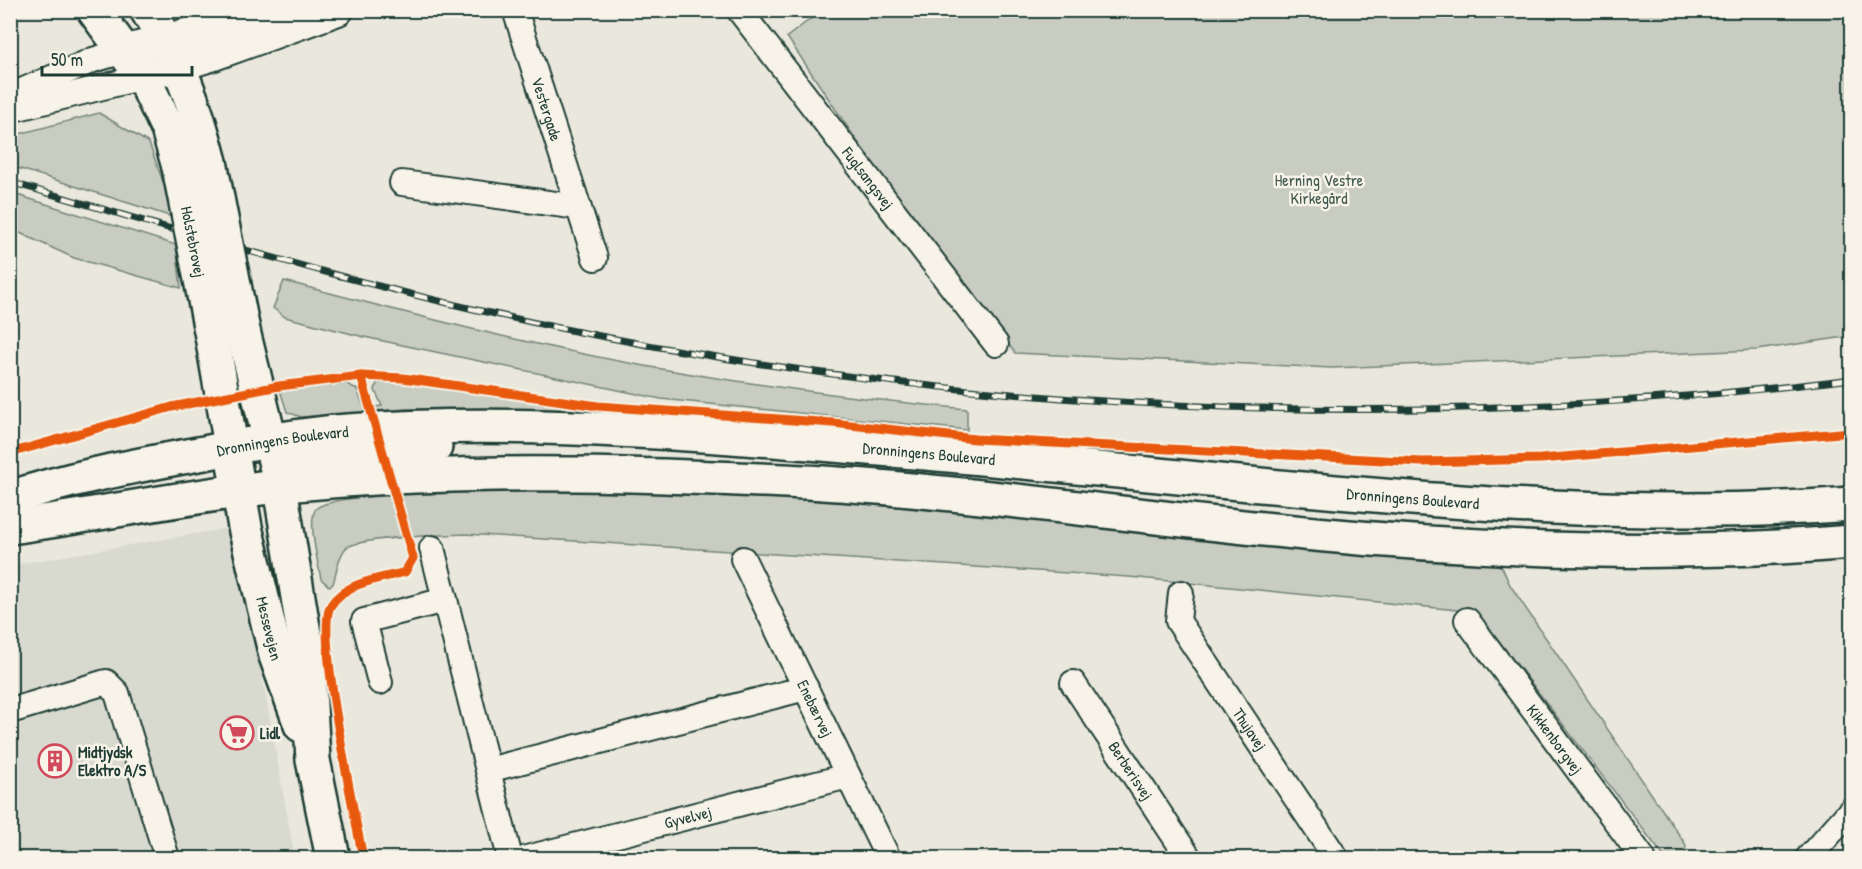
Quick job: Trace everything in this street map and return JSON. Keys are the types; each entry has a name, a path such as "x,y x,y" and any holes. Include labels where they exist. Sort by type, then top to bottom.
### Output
{"main road":[{"name":"Holstebrovej","path":"94,10 150,56 195,104 195,164 255,467"},
{"path":"117,10 150,56"},
{"name":"Holstebrovej","path":"147,10 150,56"},
{"name":"Dronningens Boulevard","path":"255,467 436,447 512,427 674,433 1518,507 1641,511 1746,510 1851,504"},
{"path":"14,517 84,499 255,467 420,476 508,474 663,476 849,484 1305,533 1504,545 1750,548 1849,538"},
{"name":"Messevejen","path":"255,467 307,652 314,760 333,858"},
{"name":"Messevejen","path":"255,467 276,656 314,760"},
{"path":"1641,511 1720,525 1849,538"}],"street":[{"path":"10,110 273,10"},
{"path":"10,96 93,60 150,56 338,10"},
{"name":"Vestergade","path":"515,10 595,258"},
{"name":"Fuglsangsvej","path":"739,10 996,344"},
{"path":"402,183 578,207"},
{"path":"432,548 510,858"},
{"name":"Enebærvej","path":"743,559 888,858"},
{"name":"Thujavej","path":"1181,593 1178,621 1336,858"},
{"path":"380,682 364,621 445,600"},
{"name":"Kikkenborgvej","path":"1467,620 1643,858"},
{"path":"10,711 106,682 117,693 168,858"},
{"name":"Berberisvej","path":"1073,683 1189,858"},
{"path":"488,770 806,688"},
{"name":"Gyvelvej","path":"527,858 848,776"},
{"path":"1808,858 1851,809"}],"shaded area":[{"path":"235,527 295,858 11,858 11,565"}],"green space":[{"name":"Herning Vestre Kirkegård","path":"822,10 1851,11 1851,336 1757,350 1332,368 1015,353 865,153 787,37"},
{"path":"99,113 149,143 176,218 11,166 11,136"},
{"path":"11,193 176,245 181,288 74,258 11,229"},
{"path":"284,281 469,328 609,359 695,375 773,386 967,409 967,430 661,399 364,337 285,317 273,308"},
{"path":"399,382 640,413 634,417 459,409 406,409 301,417 287,412 280,390 347,384 357,389 364,408 382,406 375,390 377,383"},
{"path":"488,490 739,492 1487,560 1502,567 1510,585 1686,845 1685,855 1680,858 1665,858 1477,612 1129,577 465,534 382,539 352,545 345,549 341,556 333,584 329,586 321,579 314,543 313,516 315,510 324,504 367,496"}],"railway":[{"path":"10,182 377,286 526,321 755,363 911,384 1067,398 1224,407 1381,409 1539,405 1696,395 1852,379"}],"cycle path":[{"path":"361,376 413,558 405,572 364,582 345,591 331,605 327,621 328,649 338,727 363,858"},
{"path":"10,453 172,407 279,386 361,376 403,378 598,406 833,423 975,439 1422,462 1541,459 1852,432"}],"place":[{"name":"Lidl","path":"237,733"},
{"name":"Midtjydsk Elektro A/S","path":"55,761"}]}
